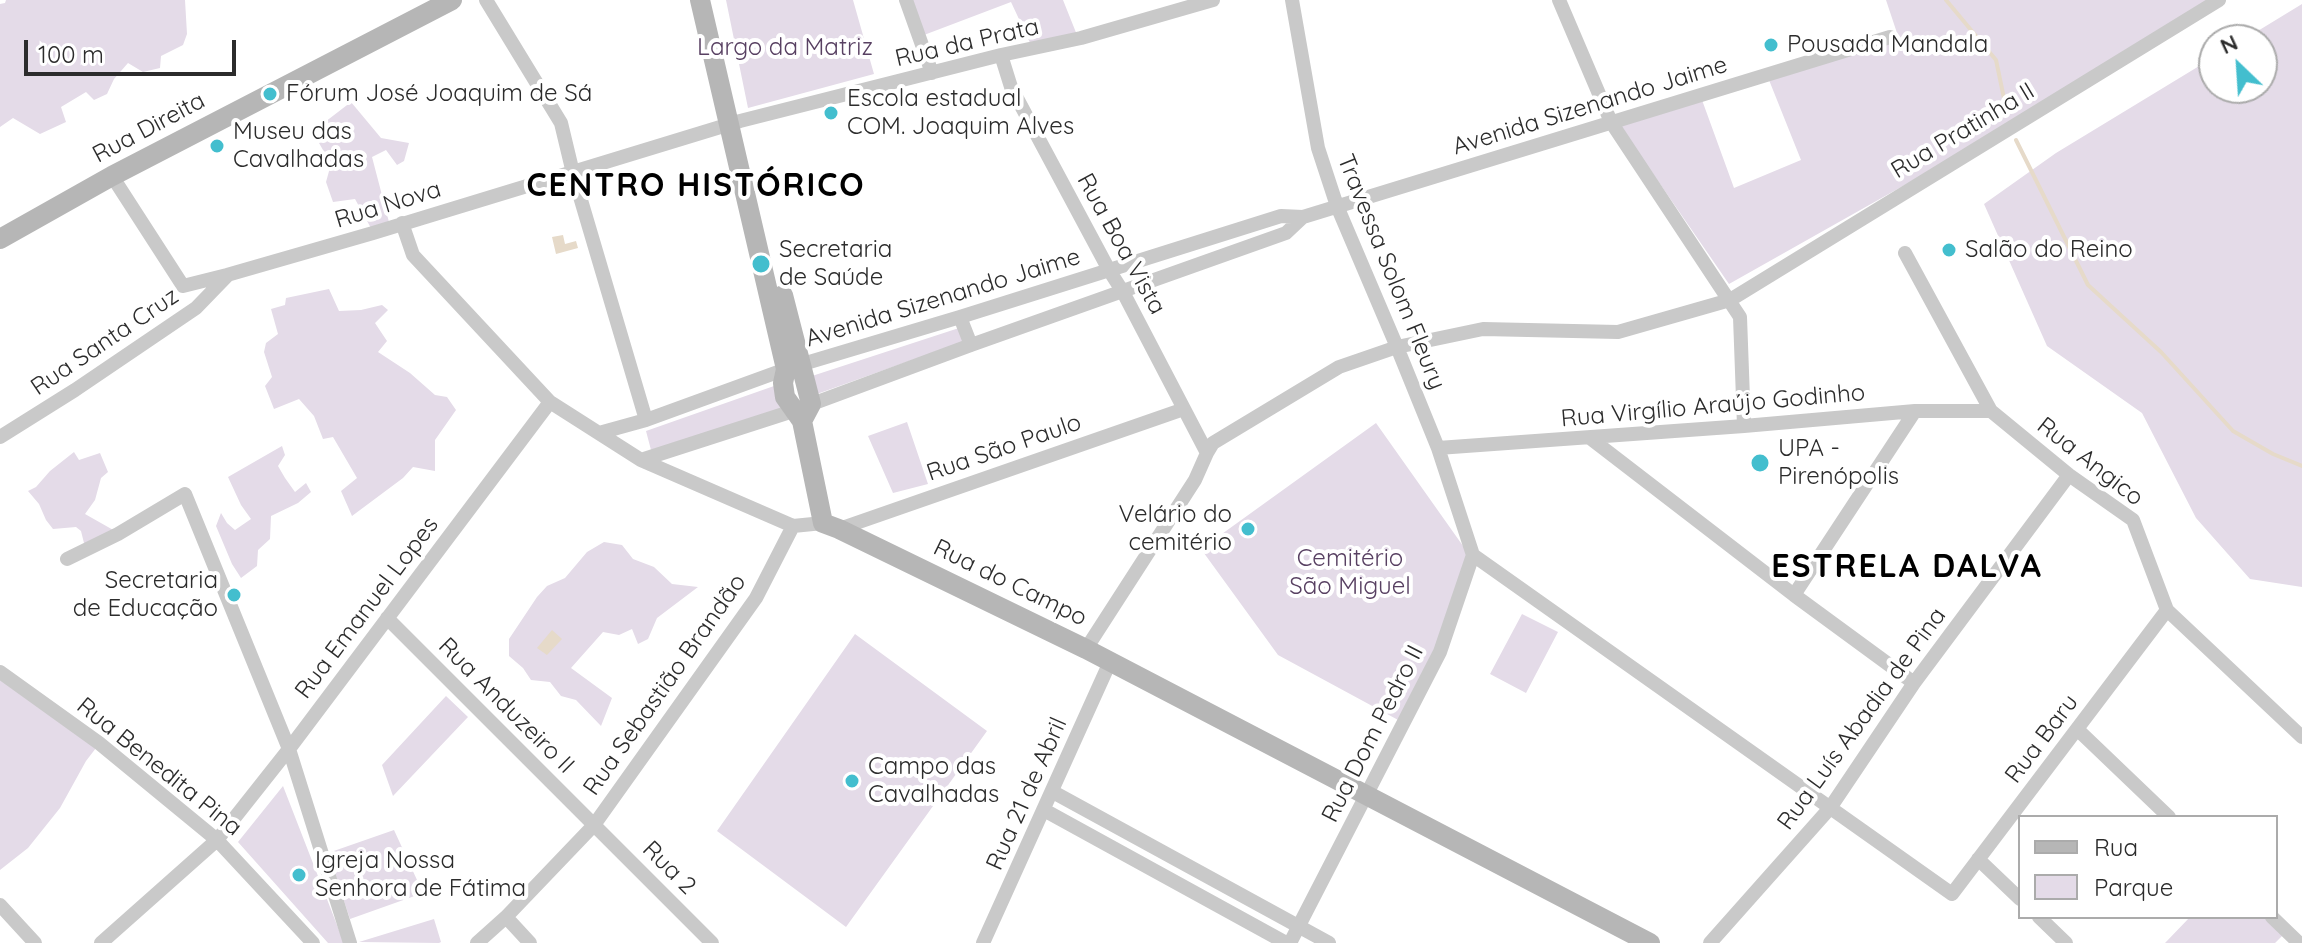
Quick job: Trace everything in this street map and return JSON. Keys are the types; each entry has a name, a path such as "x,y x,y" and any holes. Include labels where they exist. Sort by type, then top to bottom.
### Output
{"street":[{"name":"Rua Direita","path":"0,239 112,176 452,0"},
{"path":"486,0 561,123 646,420"},
{"path":"402,223 413,255 550,402 641,460 793,526 831,526 802,412 785,397 783,383 793,367 712,29 700,0"},
{"path":"710,0 712,29"},
{"path":"906,0 932,73"},
{"name":"Rua da Prata","path":"735,123 1001,55 1081,38 1213,0"},
{"name":"Travessa Solom Fleury","path":"1292,0 1318,148 1337,206 1438,448 1473,555"},
{"path":"1559,0 1611,122 1740,317 1744,426"},
{"name":"Rua Pratinha II","path":"1207,453 1213,443 1339,367 1397,347 1483,329 1618,332 1730,300 2219,0"},
{"name":"Avenida Sizenando Jaime","path":"599,433 646,420 793,367 1281,216 1303,217 1890,37"},
{"name":"Rua Boa Vista","path":"1001,55 1011,87 1207,453"},
{"name":"Rua Nova","path":"183,286 735,123"},
{"path":"112,176 196,308"},
{"name":"Avenida Sizenando Jaime","path":"641,460 802,412 971,345 1286,233 1303,217"},
{"path":"1905,253 1991,411"},
{"name":"Rua Santa Cruz","path":"0,437 196,308 227,275"},
{"path":"960,317 971,345"},
{"name":"Rua Emanuel Lopes","path":"101,943 217,840 550,402"},
{"name":"Rua São Paulo","path":"831,526 1184,409"},
{"path":"1794,595 1915,411"},
{"name":"Rua Virgílio Araújo Godinho","path":"1438,448 1915,411 1991,411"},
{"name":"Rua Angico","path":"1991,411 2069,475 2133,520 2167,610 2302,737"},
{"path":"1590,438 1914,683"},
{"path":"1086,649 1195,480 1207,453"},
{"name":"Rua Luís Abadia de Pina","path":"1710,943 1830,808 1914,683 2069,475"},
{"path":"67,559 118,534 185,494 289,749 350,943"},
{"name":"Rua Sebastião Brandão","path":"477,943 594,825 756,598 793,526"},
{"name":"Rua do Campo","path":"831,526 1086,649 1650,943"},
{"path":"1473,555 1830,808"},
{"name":"Rua Dom Pedro II","path":"1288,943 1440,652 1473,555"},
{"name":"Rua Baru","path":"1830,808 1952,894 2167,610"},
{"name":"Rua Anduzeiro II","path":"387,618 594,825"},
{"name":"Rua 21 de Abril","path":"983,943 1110,662"},
{"name":"Rua Benedita Pina","path":"0,672 99,743 217,840 313,943"},
{"path":"2077,729 2167,815"},
{"path":"1053,792 1329,943"},
{"path":"1044,810 1288,943"},
{"name":"Rua 2","path":"594,825 712,943"},
{"path":"1978,859 2018,897"},
{"path":"0,905 35,943"},
{"path":"506,917 530,943"},
{"path":"2041,919 2066,943"},
{"path":"2274,919 2299,943"}],"green space":[{"path":"6,0 185,0 187,34 183,45 161,56 160,68 143,72 128,63 114,79 107,94 94,100 86,92 61,107 66,122 40,134 13,118 0,127 0,4"},
{"name":"Largo da Matriz","path":"726,0 853,0 874,74 748,108"},
{"path":"910,0 1063,0 1077,35 1032,47 1011,2 924,35"},
{"path":"1886,0 2214,0 1949,160 1729,284 1618,123 1702,100 1734,188 1801,160 1769,80 1898,36"},
{"path":"2302,4 2302,587 2250,579 2196,518 2142,413 2047,346 1984,204 2056,153 2198,67 2198,104 2278,104 2278,24 2269,24"},
{"path":"351,102 381,138 409,143 404,161 397,165 386,150 372,157 389,222 372,230 355,199 333,202 326,182 331,164 319,143 325,122"},
{"path":"329,289 339,311 382,305 388,310 375,323 387,341 378,352 410,373 435,395 447,397 456,410 435,440 435,471 413,467 352,516 341,491 357,478 333,437 323,439 314,416 299,399 274,409 265,386 272,377 264,352 266,343 278,334 271,309 285,305 286,298"},
{"path":"959,328 965,341 817,394 812,376"},
{"path":"774,386 783,408 651,450 646,431"},
{"path":"907,422 928,484 893,493 868,436"},
{"name":"Cemitério São Miguel","path":"1376,423 1468,553 1436,651 1400,721 1278,655 1201,549"},
{"path":"282,446 285,455 278,466 285,478 295,492 306,483 311,492 298,503 271,516 270,539 258,550 257,566 241,578 216,526 221,513 235,530 251,519 228,477"},
{"path":"74,452 79,460 100,453 108,472 101,478 95,500 85,514 115,531 85,547 81,531 76,527 53,529 28,491"},
{"path":"604,542 622,545 633,559 654,567 672,584 698,587 657,618 648,639 638,644 632,629 619,635 603,632 571,668 612,698 601,726 576,700 561,696 550,682 531,680 509,656 509,639 547,586 565,578 587,552"},
{"path":"1522,614 1558,632 1526,693 1490,674"},
{"name":"Campo das Cavalhadas","path":"855,634 987,731 846,927 717,831"},
{"path":"0,675 96,748 60,808 28,848 0,870"},
{"path":"446,696 468,717 393,796 382,765"},
{"path":"283,786 344,943 328,943 238,842"},
{"path":"394,830 423,893 350,919 328,853"},
{"path":"434,919 439,943 359,942"},
{"path":"2188,919 2267,919 2284,934 2275,943 2165,943"}],"shaded area":[{"path":"563,235 565,244 576,241 578,248 556,254 552,237"},
{"path":"552,630 562,639 547,655 537,648"}],"waterway":[{"path":"1946,0 1996,60 2006,108"},
{"path":"2016,140 2088,285 2161,352 2233,431 2273,454 2302,466"}],"place":[{"name":"Pousada Mandala","path":"1771,45"},
{"name":"Fórum José Joaquim de Sá","path":"270,94"},
{"name":"Escola estadual COM. Joaquim Alves","path":"831,113"},
{"name":"Museu das Cavalhadas","path":"217,146"},
{"name":"Salão do Reino","path":"1949,250"},
{"name":"Secretaria de Saúde","path":"761,264"},
{"name":"UPA - Pirenópolis","path":"1760,463"},
{"name":"Velário do cemitério","path":"1248,529"},
{"name":"Secretaria de Educação","path":"234,595"},
{"name":"Campo das Cavalhadas","path":"852,781"},
{"name":"Igreja Nossa Senhora de Fátima","path":"299,875"}],"district":[{"name":"CENTRO HISTÓRICO","path":"696,186"},
{"name":"ESTRELA DALVA","path":"1907,567"}]}
